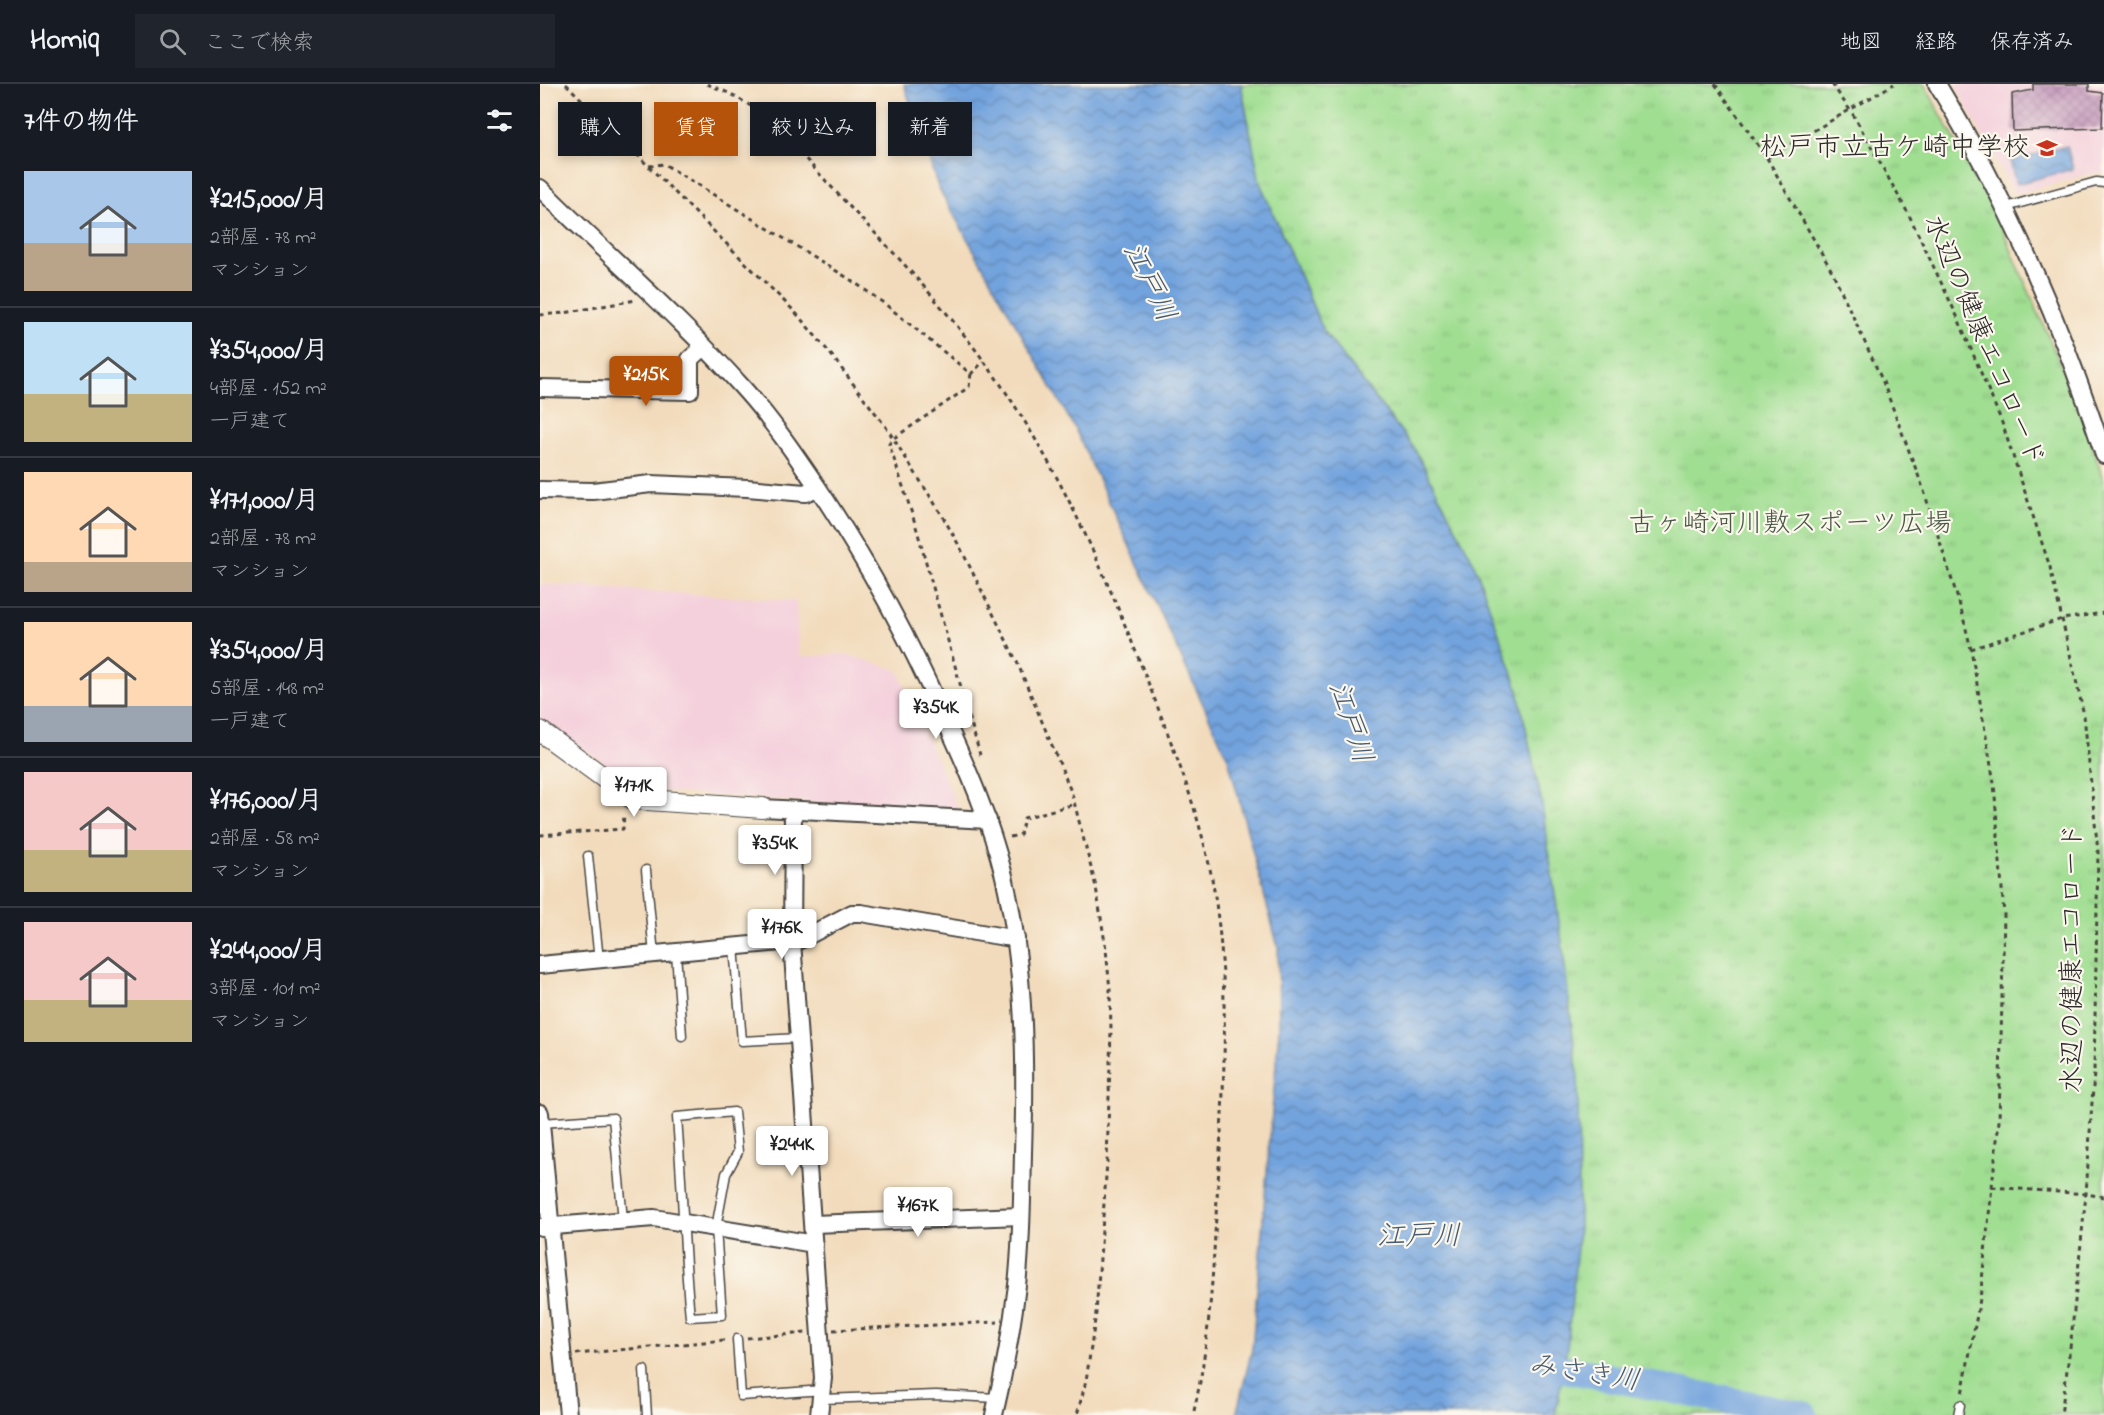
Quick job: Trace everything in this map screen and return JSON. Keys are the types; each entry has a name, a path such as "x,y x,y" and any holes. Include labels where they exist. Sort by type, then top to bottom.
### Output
{"street":[{"path":"1937,84 2006,207 2060,334 2104,455"},
{"path":"544,197 648,291 743,388 769,419 855,545 903,630 971,776 988,820 1004,875 1016,938 1024,1014 1024,1112 1017,1284 994,1415"},
{"path":"540,388 690,391 690,359 703,346"},
{"path":"540,490 592,492 651,484 805,493 818,488"},
{"path":"540,731 633,799 988,820"},
{"path":"793,810 792,941 821,1331 822,1401"},
{"path":"540,965 800,940 852,913 1016,938"},
{"path":"541,1118 545,1226 563,1355 568,1415"},
{"path":"813,1224 1021,1216"},
{"path":"545,1226 654,1218 814,1244"}],"lane":[{"path":"2006,207 2096,182 2104,183"},
{"path":"588,856 599,961"},
{"path":"646,870 654,955"},
{"path":"734,947 742,1041 800,1038"},
{"path":"676,953 682,1036"},
{"path":"734,1112 738,1152 726,1174 716,1228 722,1316 690,1317 684,1256 684,1222 677,1117 734,1112"},
{"path":"541,1118 613,1118 622,1220"},
{"path":"736,1339 741,1396 822,1401 936,1395 998,1398"},
{"path":"644,1370 647,1415"},
{"path":"1958,1415 1960,1405"}],"path":[{"path":"566,84 795,312 894,438 942,515 978,581 1029,688 1075,804 1096,887 1103,928 1112,1029 1107,1162 1098,1289 1086,1382 1077,1415"},
{"path":"707,84 741,99 786,138 922,282 984,361 1039,446 1094,550 1174,748 1193,802 1217,907 1223,958 1226,1033 1210,1305 1202,1370 1193,1415"},
{"path":"1715,84 1767,158 1833,273 1883,382 1923,488 1961,609 1971,649 1994,783 2004,915 2000,1120 1980,1299 1960,1405"},
{"name":"水辺の健康エコロード","path":"1832,84 1854,116 1914,225 1957,316 2001,420 2050,567 2084,715 2098,852 2094,1072 2086,1194 2061,1415"},
{"path":"1767,158 1894,84"},
{"path":"649,166 664,164 851,279 971,374"},
{"path":"540,315 634,301 648,291"},
{"path":"981,758 915,523 889,444 894,438 969,387 971,374 984,361"},
{"path":"1971,649 2062,619 2104,613"},
{"path":"540,835 623,829 624,806 633,799"},
{"path":"1020,835 1024,818 1075,804"},
{"path":"1992,1187 2104,1197"},
{"path":"563,1355 821,1331 996,1322"}],"shaded area":[{"name":"松戸市立古ケ崎中学校","path":"1955,84 2104,84 2104,174 2092,173 2014,194"},
{"path":"540,584 796,601 799,657 844,654 898,670 960,813 643,790 540,718"}],"green space":[{"name":"古ヶ崎河川敷スポーツ広場","path":"1241,84 1924,84 1994,210 2085,422 2104,483 2104,1415 1555,1415 1559,1398 1579,1227 1578,1079 1563,950 1542,805 1517,686 1474,563 1414,448 1324,332 1260,183"}],"water":[{"name":"江戸川","path":"904,84 1241,84 1260,183 1324,332 1414,448 1474,563 1517,686 1542,805 1563,950 1578,1079 1579,1227 1567,1349 1555,1415 1236,1415 1252,1349 1279,1029 1278,947 1228,758 1075,429 938,187 928,156 972,156 972,102 910,102"},
{"path":"2067,146 2073,169 2016,184 2010,161"}],"building":[{"path":"2033,84 2089,84 2089,91 2103,93 2102,128 2013,131 2012,94 2033,90"}],"waterway":[{"name":"みさき川","path":"1526,1364 1571,1370 1804,1415"}],"place":[{"name":"松戸市立古ケ崎中学校","path":"2047,148"}]}
